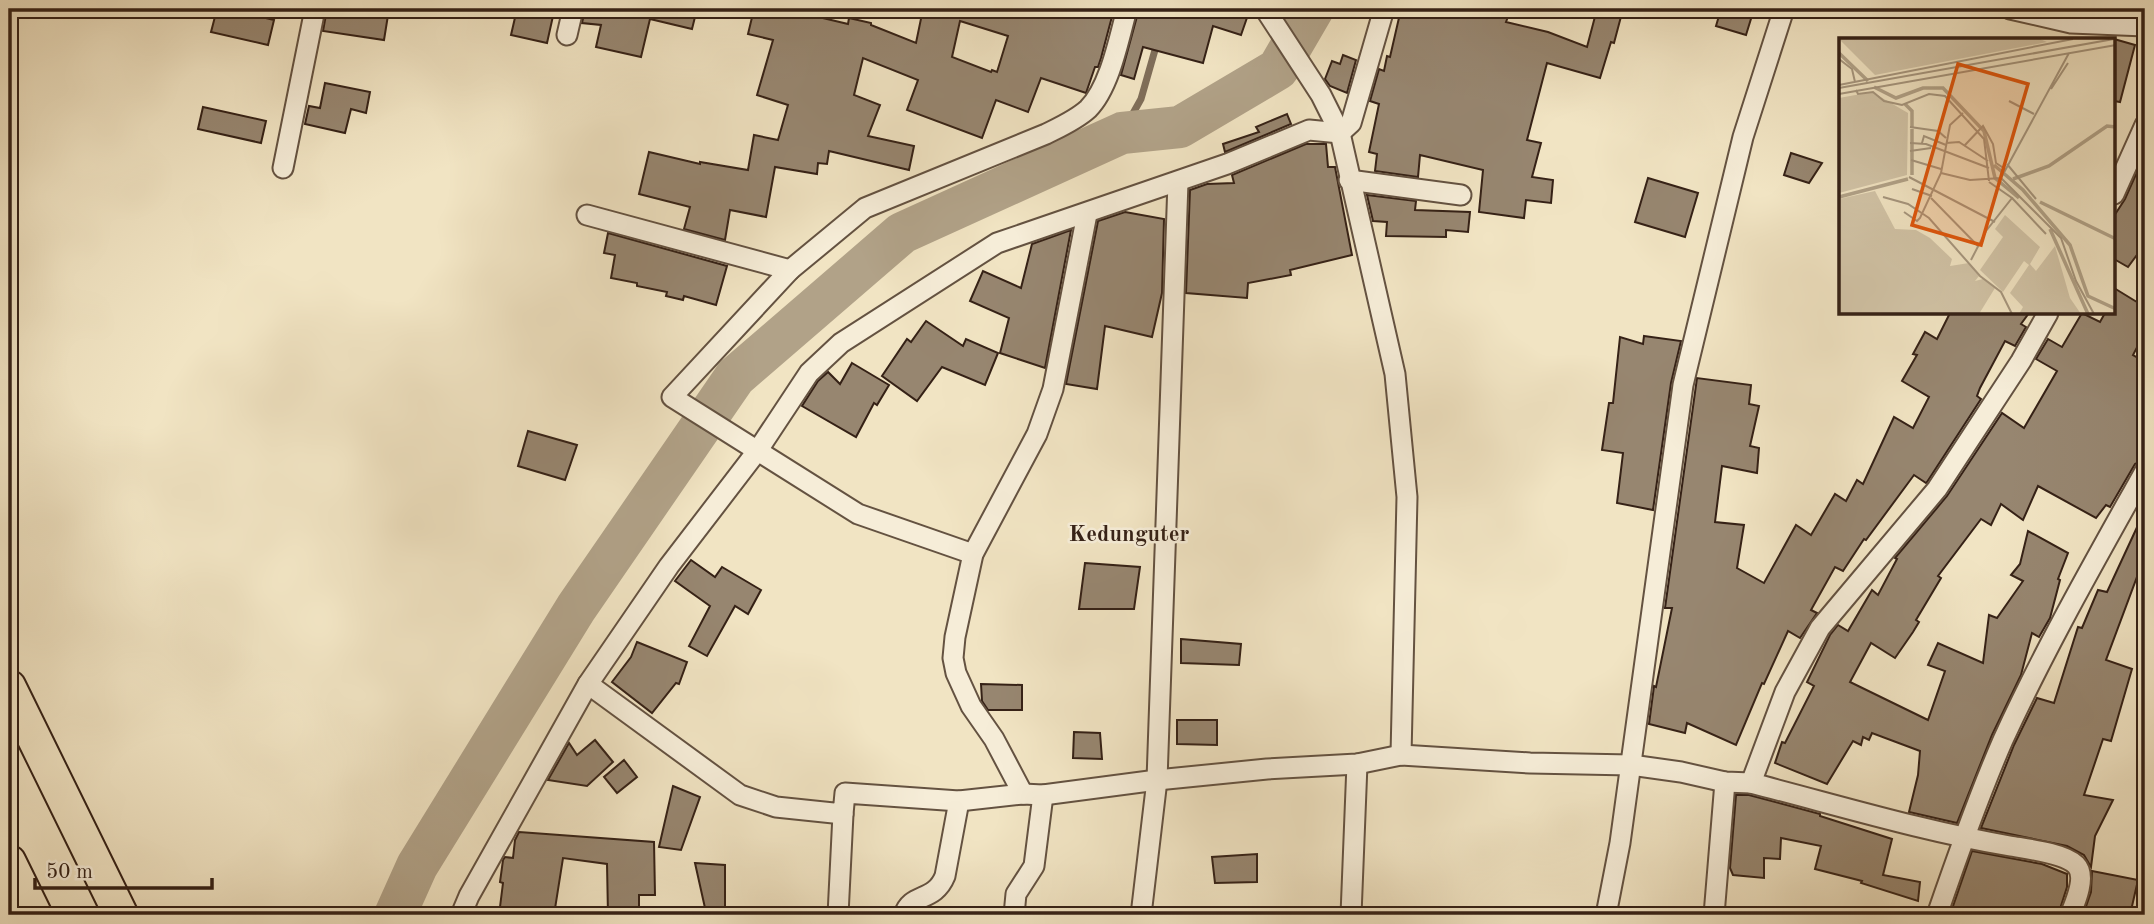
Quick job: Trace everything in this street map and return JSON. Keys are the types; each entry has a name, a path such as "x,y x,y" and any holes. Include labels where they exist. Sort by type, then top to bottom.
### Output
{"highway":[{"path":"9,687 121,915"},
{"path":"9,862 35,915"}],"street":[{"path":"283,168 315,9"},
{"path":"567,35 573,9"},
{"path":"973,554 858,514 672,397 790,270 865,208 1046,134 1072,121 1088,108 1100,94 1119,42 1127,9"},
{"path":"461,915 469,896 588,684 752,447 809,373 841,343 997,243 1178,182 1309,130 1340,133 1351,123 1384,9"},
{"path":"1606,915 1620,843 1683,385 1743,137 1784,9"},
{"path":"2010,9 2071,23 2145,26"},
{"path":"1266,12 1321,95 1340,133 1395,374 1406,484 1401,755"},
{"path":"2116,190 2145,125"},
{"path":"1349,180 1461,195"},
{"path":"1141,915 1157,780 1178,182"},
{"path":"1023,794 993,739 971,706 956,673 953,657 955,637 973,554 1037,434 1054,389 1087,214"},
{"path":"587,215 790,270"},
{"path":"1751,783 1786,692 1820,628 1937,489 2021,361 2047,315"},
{"path":"1937,915 2003,740 2145,471"},
{"path":"588,684 740,795 776,807 843,814"},
{"path":"838,915 845,793 959,801 1023,794 1043,795 1157,780 1357,764 1401,755 1530,763 1630,765 1681,772 1725,782 1751,783 1964,838 2035,850 2065,859 2077,866 2081,876 2070,915"},
{"path":"1351,915 1357,764"},
{"path":"1714,915 1725,782"},
{"path":"1014,915 1016,894 1034,866 1043,795"},
{"path":"904,915 912,903 934,893 940,887 945,876 959,801"}],"building":[{"path":"217,9 274,20 268,45 211,32"},
{"path":"327,9 389,9 384,40 323,31"},
{"path":"517,9 553,16 547,43 511,35"},
{"path":"585,9 697,9 692,29 650,19 641,57 596,47 601,25 582,23"},
{"path":"754,9 785,9 848,24 849,18 871,23 916,43 923,9 1114,9 1098,67 1095,67 1086,93 1041,78 1028,112 996,100 982,138 907,110 918,80 863,58 854,95 880,105 868,136 914,146 909,170 829,151 827,164 818,163 817,174 775,167 766,217 730,210 725,240 684,229 690,207 639,194 649,152 700,164 748,170 754,135 778,140 788,105 757,95 773,40 748,34","holes":["960,21 1008,36 997,72 952,57"]},
{"path":"1139,9 1250,9 1241,35 1213,26 1203,63 1143,47 1134,79 1121,75"},
{"path":"1401,9 1511,9 1506,22 1548,32 1587,47 1597,9 1623,9 1614,43 1611,42 1600,78 1547,63 1527,140 1541,143 1532,177 1553,180 1551,203 1526,200 1524,218 1479,212 1483,170 1420,155 1418,177 1375,171 1377,154 1369,152 1379,104 1370,101 1379,69 1384,71 1387,56 1390,57"},
{"path":"1721,9 1754,9 1746,35 1716,26"},
{"path":"2116,40 2135,45 2120,102 2116,101"},
{"path":"1343,55 1356,60 1347,93 1330,86 1325,79 1332,61 1340,64"},
{"path":"325,83 370,92 366,113 351,109 345,133 305,124 309,106 320,108"},
{"path":"203,107 266,121 261,143 198,129"},
{"path":"1287,114 1291,124 1225,152 1223,144 1259,132 1256,127"},
{"path":"1306,144 1326,144 1328,167 1335,167 1352,255 1290,270 1291,275 1248,283 1247,298 1186,293 1190,190 1207,184 1234,183 1232,175"},
{"path":"1791,153 1822,163 1809,183 1784,175"},
{"path":"2145,154 2145,244 2128,267 2116,260 2116,213"},
{"path":"1648,178 1698,193 1685,237 1635,222"},
{"path":"1367,195 1416,201 1415,210 1470,212 1468,232 1446,230 1446,237 1386,236 1387,222 1373,221"},
{"path":"1125,212 1164,219 1162,293 1152,337 1105,326 1097,389 1066,384 1098,221"},
{"path":"1071,230 1045,368 1000,353 1009,318 970,301 983,271 1021,288 1032,244"},
{"path":"608,233 727,266 716,305 684,296 683,300 666,296 667,292 611,278 615,255 604,253"},
{"path":"2116,289 2145,307 2145,332 2133,355 2145,362 2145,459 2135,464 2110,507 2106,505 2096,518 2038,486 2023,520 2001,504 1991,525 1981,519 1938,576 1941,578 1916,620 1919,622 1895,658 1871,643 1850,682 1928,720 1945,671 1928,665 1938,643 1983,663 1989,615 1997,618 2023,581 2011,575 2020,564 2028,531 2068,553 2058,579 2060,580 2050,618 2039,637 2032,633 2021,675 1992,735 1957,823 1909,812 1918,775 1920,751 1872,733 1869,740 1863,737 1861,745 1853,741 1827,784 1775,763 1782,742 1785,743 1814,686 1807,682 1830,635 1838,625 1848,631 1872,590 1878,595 1897,559 1895,558 1947,496 2002,413 2024,428 2057,371 2036,359 2048,339 2062,347 2081,315 2100,322 2104,315 2116,315"},
{"path":"1949,315 2028,315 2021,324 2026,327 2015,346 2005,341 1980,388 1977,396 1981,399 1927,482 1914,475 1866,540 1864,539 1843,571 1835,567 1811,610 1817,613 1800,638 1788,631 1736,745 1687,723 1685,733 1649,724 1654,686 1656,687 1672,608 1665,608 1697,378 1751,385 1749,404 1759,406 1750,446 1759,448 1757,473 1722,466 1715,522 1744,525 1737,568 1764,583 1796,525 1811,535 1835,494 1846,501 1857,480 1863,484 1894,417 1913,428 1929,397 1902,381 1917,355 1913,354 1925,332 1937,339"},
{"path":"926,321 963,346 966,339 998,353 985,385 942,367 917,401 882,376 907,339 911,342"},
{"path":"1644,336 1681,341 1671,383 1653,510 1617,503 1623,453 1602,450 1609,403 1613,403 1620,337 1643,344"},
{"path":"852,363 889,385 877,405 874,403 856,437 802,406 818,381 828,372 840,384"},
{"path":"528,431 577,445 565,480 518,466"},
{"path":"2145,510 2145,581 2137,577 2106,660 2132,669 2111,741 2103,739 2084,795 2113,800 2095,836 2091,867 2084,855 2067,846 1981,828 2014,745 2037,698 2054,703 2078,627 2082,628 2098,590 2107,592"},
{"path":"691,560 715,577 722,567 761,590 748,614 735,606 707,656 689,646 710,606 675,581"},
{"path":"1085,563 1140,567 1134,609 1079,609"},
{"path":"1181,639 1241,644 1239,665 1181,663"},
{"path":"637,642 687,662 679,684 676,683 652,713 612,682 631,657"},
{"path":"981,684 1022,685 1022,710 988,710 982,701"},
{"path":"1177,720 1217,720 1217,745 1177,744"},
{"path":"1074,732 1100,733 1102,759 1073,758"},
{"path":"595,740 613,762 587,786 548,780 569,743 577,755"},
{"path":"624,760 637,777 617,793 604,777"},
{"path":"673,786 700,797 681,850 659,847"},
{"path":"1736,795 1749,795 1820,814 1892,839 1883,875 1920,882 1918,901 1861,883 1862,881 1815,869 1821,846 1781,838 1780,859 1764,858 1764,878 1733,875 1730,868"},
{"path":"519,832 654,842 655,895 639,895 639,915 608,915 607,864 563,858 554,915 499,915 503,860 505,857 513,858"},
{"path":"1972,851 2042,864 2067,874 2067,887 2058,915 1950,915"},
{"path":"1257,854 1257,882 1215,883 1212,857"},
{"path":"695,863 725,865 725,907 705,908"},
{"path":"2092,871 2138,880 2130,915 2083,915 2091,892"}],"waterway":[{"path":"395,915 417,866 576,608 735,377 902,233 1122,133 1180,127 1278,69 1313,9"},
{"path":"1122,133 1141,99 1157,43"}],"district":[{"name":"Kedunguter","path":"1129,533"}]}
